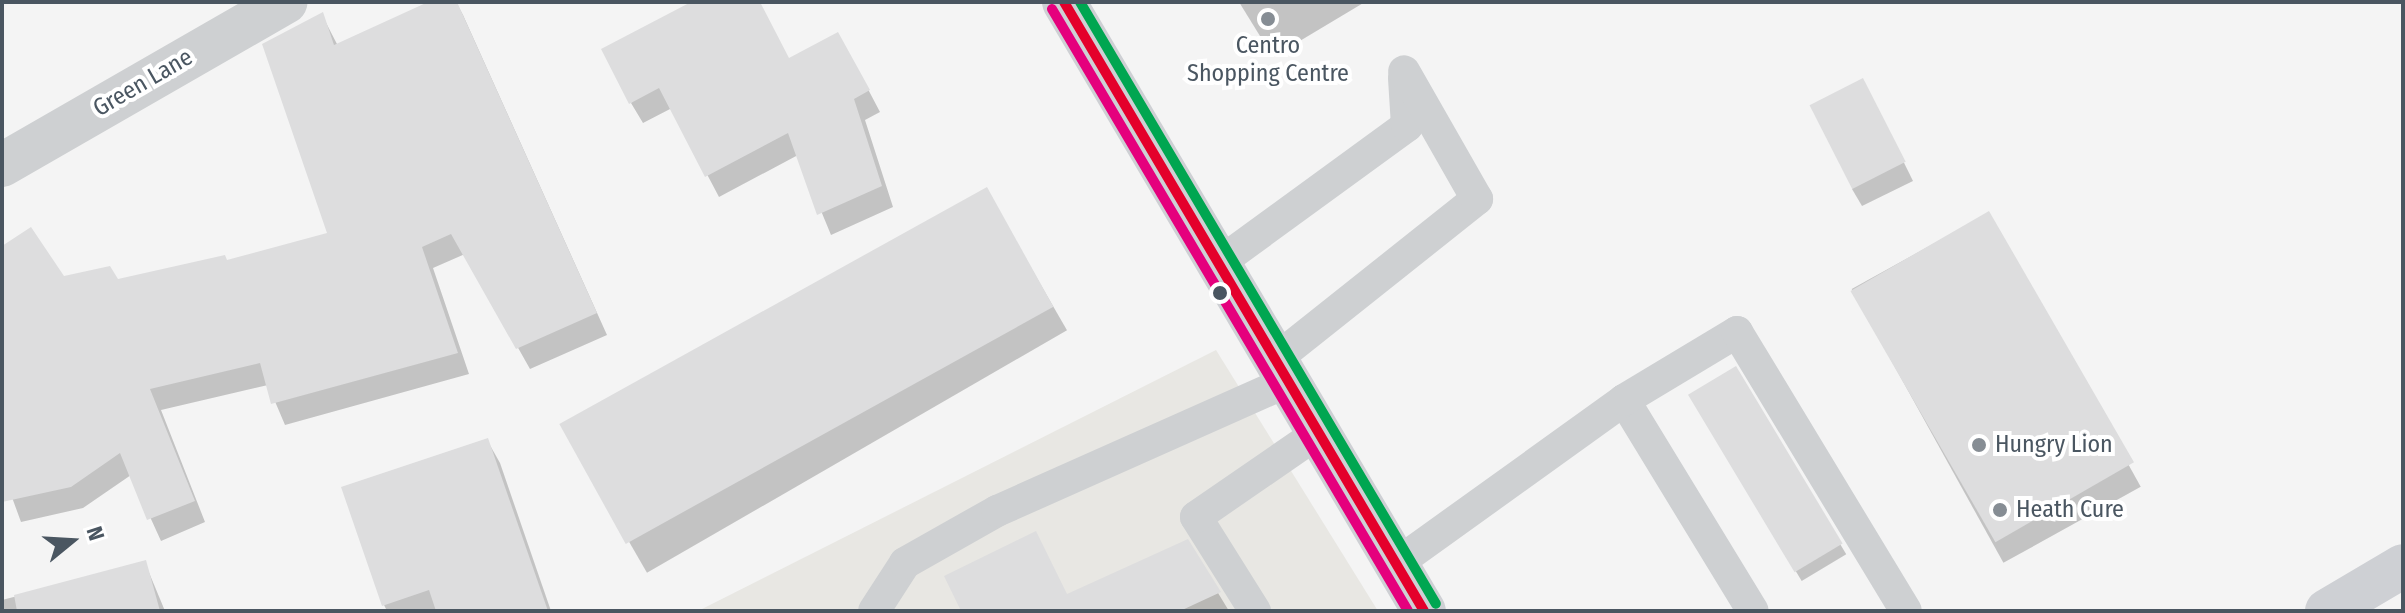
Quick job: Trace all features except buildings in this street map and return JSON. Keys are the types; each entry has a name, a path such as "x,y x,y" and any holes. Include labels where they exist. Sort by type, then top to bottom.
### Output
{"main road":[{"path":"1064,2 1424,611"},
{"path":"2327,611 2403,566"}],"street":[{"name":"Green Lane","path":"2,165 285,2"}],"lane":[{"path":"874,611 905,563 997,511 1282,370 1477,199 1404,71 1407,126 1219,263"},
{"path":"1396,564 1624,400 1737,332 1893,606"},
{"path":"1624,400 1753,611"},
{"path":"1255,611 1196,517 1319,432"}],"shaded area":[{"path":"1216,350 1378,611 698,611"}],"transit line":[{"path":"1064,2 1424,611"},
{"path":"1080,2 1436,604"},
{"path":"1052,9 1408,611"}],"place":[{"name":"Centro Shopping Centre","path":"1268,19"},
{"name":"Hungry Lion","path":"1979,445"},
{"name":"Heath Cure","path":"2000,510"}]}
